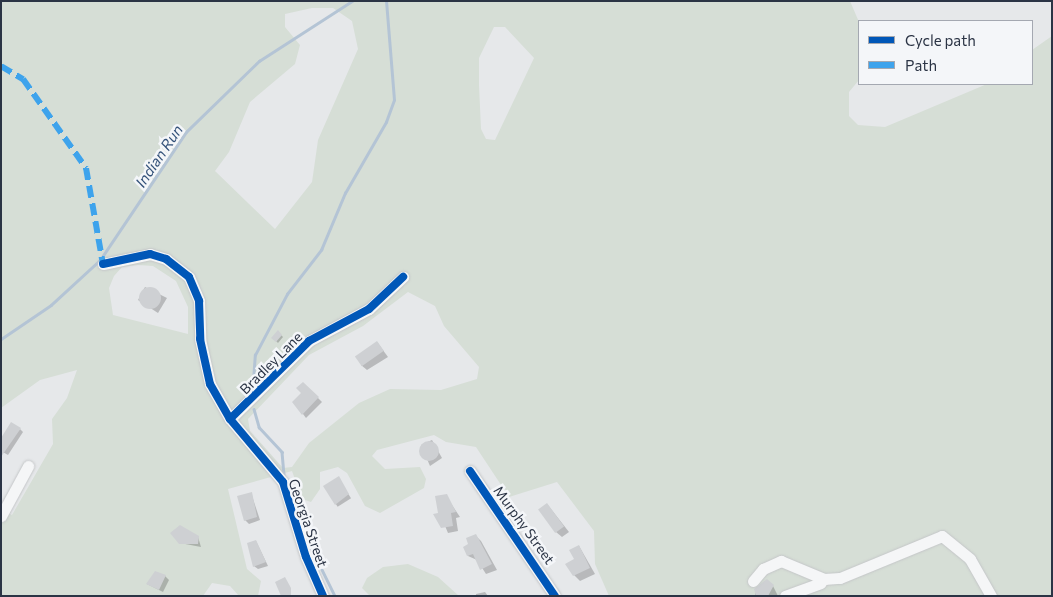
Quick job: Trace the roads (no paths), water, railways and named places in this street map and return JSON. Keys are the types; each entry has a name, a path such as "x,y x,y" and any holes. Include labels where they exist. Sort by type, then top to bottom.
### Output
{"street":[{"name":"Georgia Street","path":"103,264 150,254 166,259 189,277 199,301 203,361 210,384 230,419 283,482 306,557 323,596"},
{"name":"Bradley Lane","path":"230,419 309,341 375,305 403,277"},
{"path":"1,516 28,466"},
{"name":"Murphy Street","path":"470,471 555,596"},
{"path":"785,596 824,581 852,576 942,536 970,559 991,596"},
{"path":"752,581 763,569 781,561 824,581"},
{"path":"815,596 824,581"}],"waterway":[{"name":"Indian Run","path":"1,339 51,305 100,260 186,132 259,61 352,1"},
{"path":"253,381 255,355 287,294 321,250 345,193 386,122 394,100 386,1"},
{"path":"254,409 259,427 282,452 284,476"},
{"path":"305,535 335,596"}]}
